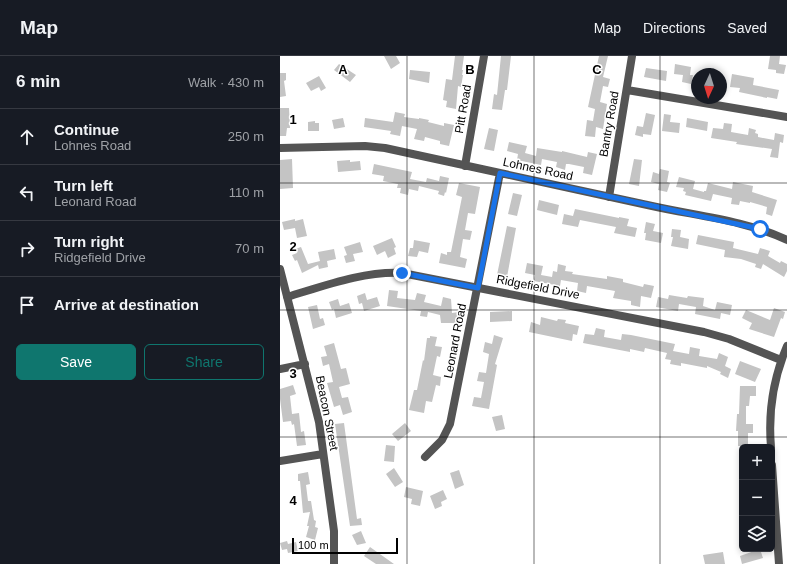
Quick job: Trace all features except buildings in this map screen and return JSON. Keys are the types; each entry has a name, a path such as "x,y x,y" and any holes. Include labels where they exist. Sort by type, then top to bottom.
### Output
{"street":[{"name":"Pitt Road","path":"465,166 484,56"},
{"name":"Bantry Road","path":"609,197 632,56"},
{"path":"627,90 787,118"},
{"name":"Lohnes Road","path":"280,148 370,146 385,148 686,214 743,224 787,240"},
{"name":"Leonard Road","path":"425,457 442,440 450,424 500,173"},
{"name":"Ridgefield Drive","path":"287,297 360,276 385,272 411,274 704,332 729,339 781,360"},
{"name":"Beacon Street","path":"281,274 318,417 334,531 334,564"},
{"path":"771,444 770,408 781,360 787,346"},
{"path":"280,369 304,364"},
{"path":"280,461 323,454"},
{"path":"773,480 780,564"}],"route":[{"path":"402,273 478,288 500,173 686,214 743,224 760,229"}]}
